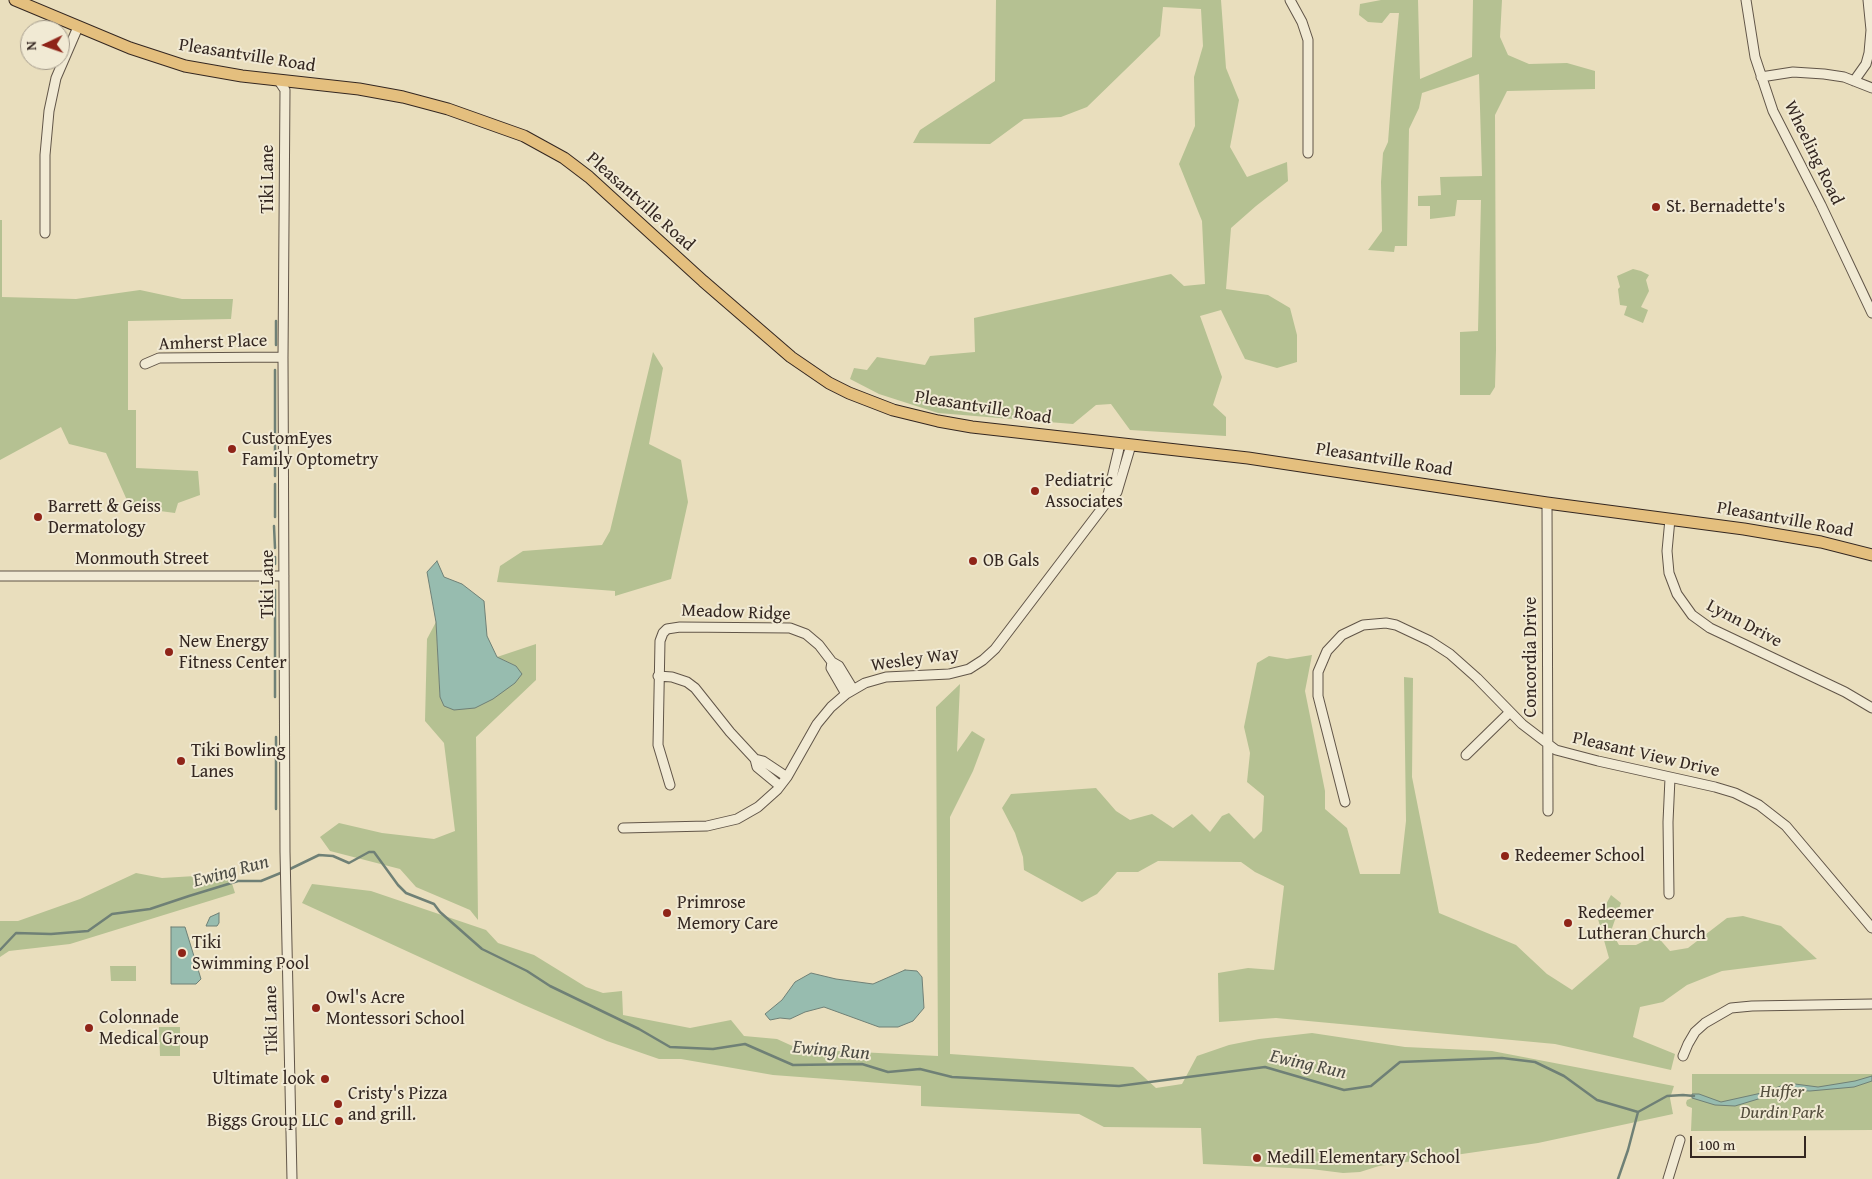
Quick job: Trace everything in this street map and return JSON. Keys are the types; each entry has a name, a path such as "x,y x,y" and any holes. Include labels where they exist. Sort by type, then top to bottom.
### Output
{"main road":[{"name":"Pleasantville Road","path":"15,0 138,51 185,66 279,81 359,89 418,100 492,123 545,146 588,177 703,281 791,357 829,383 893,410 972,427 1320,467 1817,541 1872,555"}],"street":[{"path":"1290,0 1302,22 1308,40 1308,153"},
{"name":"Wheeling Road","path":"1746,0 1752,44 1761,77 1779,123 1872,313"},
{"path":"1854,81 1863,69 1869,53 1871,30 1868,0"},
{"path":"45,233 45,155 49,110 56,78 78,27"},
{"path":"1761,77 1804,72 1824,74 1854,81 1872,88"},
{"name":"Tiki Lane","path":"279,81 285,90 283,357 284,852 292,1179"},
{"name":"Amherst Place","path":"145,364 160,358 283,357"},
{"name":"Wesley Way","path":"623,828 688,827 721,824 749,813 772,796 787,777 817,724 831,707 850,692 865,683 886,677 949,674 969,669 983,660 995,649 1106,503 1120,488 1126,445"},
{"name":"Concordia Drive","path":"1547,502 1548,811"},
{"name":"Lynn Drive","path":"1670,519 1667,552 1669,573 1677,594 1692,615 1710,628 1845,692 1872,708"},
{"name":"Monmouth Street","path":"0,576 284,576"},
{"name":"Pleasant View Drive","path":"1345,802 1318,696 1318,672 1327,651 1338,638 1352,629 1363,625 1386,623 1409,630 1450,654 1477,678 1510,712 1548,745 1563,753 1729,791 1759,805 1770,812 1798,840 1872,928"},
{"name":"Meadow Ridge","path":"670,785 658,745 658,676 660,641 663,633 672,627 790,628 806,634 819,645 832,662 839,666 850,692"},
{"path":"658,676 672,677 687,682 695,688 730,732 755,759 758,767 780,786"},
{"path":"1466,755 1510,712"},
{"path":"755,759 763,761 787,777"},
{"path":"1669,894 1668,822 1670,778"},
{"path":"1683,1056 1695,1032 1704,1022 1731,1008 1872,1004"},
{"path":"1668,1179 1680,1140"}],"green space":[{"path":"996,0 1221,0 1226,68 1239,100 1230,147 1247,177 1287,162 1288,181 1231,228 1226,289 1268,295 1290,308 1297,335 1297,362 1277,368 1245,359 1221,310 1200,316 1222,377 1213,405 1226,417 1226,436 1130,430 1111,404 1096,405 1073,424 938,413 879,394 850,379 854,368 867,370 877,357 925,365 930,356 975,352 974,318 1171,274 1184,286 1205,284 1202,221 1179,164 1195,126 1194,77 1203,46 1201,9 1163,7 1160,36 1087,107 1061,117 1024,119 990,144 913,143 920,130 995,81"},
{"path":"1381,0 1418,0 1420,79 1472,57 1473,0 1502,0 1500,37 1508,55 1529,64 1567,63 1595,71 1595,89 1507,91 1495,115 1496,350 1495,387 1490,395 1460,395 1460,332 1478,331 1481,200 1457,200 1455,216 1430,219 1430,206 1418,206 1418,196 1441,195 1440,177 1482,176 1479,74 1422,93 1419,108 1409,129 1407,246 1395,246 1394,252 1368,250 1382,231 1381,182 1383,153 1388,142 1399,13 1390,13 1382,23 1368,22 1359,15 1360,4"},
{"path":"0,220 2,220 2,297 76,299 140,290 182,299 233,299 231,319 128,321 128,410 136,410 136,468 198,471 200,495 178,503 175,513 130,507 106,453 69,444 61,427 0,460"},
{"path":"1633,269 1649,275 1646,280 1649,291 1641,307 1648,310 1643,323 1624,315 1627,306 1620,305 1618,289 1620,287 1617,276"},
{"path":"653,352 663,368 649,444 681,460 688,502 671,579 615,596 615,591 497,582 500,566 523,551 602,545 610,531"},
{"path":"436,622 440,697 516,666 497,657 536,644 536,680 476,737 478,920 470,910 416,887 400,869 330,851 320,837 339,823 382,833 434,839 455,831 444,743 425,721 427,639"},
{"path":"1312,655 1305,691 1325,791 1325,809 1347,828 1360,874 1400,874 1406,821 1404,677 1413,678 1412,777 1439,913 1516,945 1547,974 1572,990 1609,958 1598,919 1611,895 1621,903 1611,931 1619,945 1636,945 1656,935 1670,951 1688,948 1727,918 1743,916 1781,926 1817,959 1722,971 1687,985 1663,1002 1640,1007 1633,1037 1675,1054 1671,1070 1555,1044 1276,1018 1219,1022 1218,973 1248,968 1274,970 1284,886 1255,872 1241,862 1158,861 1138,872 1117,872 1097,894 1082,902 1024,870 1023,857 1015,833 1002,808 1011,794 1096,788 1116,811 1130,820 1152,814 1173,828 1192,814 1210,832 1222,816 1229,813 1254,839 1262,831 1264,796 1247,782 1250,753 1244,727 1257,663 1269,656 1287,659"},
{"path":"960,684 957,752 972,731 985,739 973,771 950,817 950,1054 1133,1067 1156,1088 1182,1084 1197,1056 1229,1045 1259,1039 1312,1033 1405,1047 1492,1051 1674,1086 1670,1098 1673,1114 1538,1143 1379,1166 1360,1172 1343,1173 1311,1169 1203,1164 1201,1128 1104,1127 1079,1114 921,1106 921,1086 773,1075 681,1059 659,1059 607,1041 524,1005 302,903 312,884 371,891 486,930 498,943 534,955 586,987 603,993 622,991 623,1015 690,1028 731,1020 744,1036 777,1039 799,1049 938,1056 936,707"},
{"path":"136,873 162,878 229,874 235,893 70,944 9,951 0,957 0,921 18,921 80,899"},
{"path":"110,966 136,966 136,981 111,981"},
{"path":"159,1027 180,1027 180,1056 160,1056"},
{"name":"Huffer Durdin Park","path":"1692,1074 1872,1074 1872,1130 1691,1131 1692,1108 1687,1106 1686,1103 1687,1100 1692,1098"}],"water":[{"path":"437,561 444,577 462,584 484,601 487,636 497,657 516,666 522,674 515,683 493,699 475,708 454,710 444,706 440,697 436,622 427,572"},
{"path":"219,913 219,923 217,926 206,926 210,917"},
{"name":"Tiki Swimming Pool","path":"171,927 185,927 201,979 196,984 171,984"},
{"path":"905,970 917,971 922,977 924,1008 913,1021 898,1027 879,1027 824,1007 805,1012 790,1019 770,1020 765,1014 782,1000 795,982 811,973 836,979 873,984"},
{"path":"1872,1076 1872,1081 1854,1087 1810,1091 1788,1090 1735,1106 1715,1105 1692,1098 1692,1094 1699,1094 1721,1102 1766,1092 1783,1085 1795,1084 1818,1087 1855,1081"}],"waterway":[{"path":"276,321 276,345"},
{"path":"275,370 275,476"},
{"path":"275,484 275,517"},
{"path":"274,526 275,548"},
{"path":"275,557 275,564"},
{"path":"275,590 275,697"},
{"path":"276,737 276,809"},
{"name":"Ewing Run","path":"288,870 319,855 333,856 349,863 369,852 374,852 406,893 434,904 440,912 482,949 527,971 550,986 639,1029 670,1047 713,1049 745,1044 793,1065 862,1064 888,1072 920,1069 952,1077 1119,1086 1265,1067 1344,1090 1371,1086 1400,1062 1502,1058 1535,1062 1564,1076 1597,1100 1638,1112 1667,1096 1694,1096"},
{"name":"Ewing Run","path":"0,950 16,933 51,934 88,931 112,914 150,909 238,881 261,881 283,872"},
{"name":"Ewing Run","path":"1618,1179 1638,1112"}],"place":[{"name":"St. Bernadette's","path":"1656,207"},
{"name":"CustomEyes Family Optometry","path":"232,449"},
{"name":"Pediatric Associates","path":"1035,491"},
{"name":"Barrett & Geiss Dermatology","path":"38,517"},
{"name":"OB Gals","path":"973,561"},
{"name":"New Energy Fitness Center","path":"169,652"},
{"name":"Tiki Bowling Lanes","path":"181,761"},
{"name":"Redeemer School","path":"1505,856"},
{"name":"Primrose Memory Care","path":"667,913"},
{"name":"Redeemer Lutheran Church","path":"1568,923"},
{"name":"Tiki Swimming Pool","path":"182,953"},
{"name":"Owl's Acre Montessori School","path":"316,1008"},
{"name":"Colonnade Medical Group","path":"89,1028"},
{"name":"Ultimate look","path":"325,1079"},
{"name":"Cristy's Pizza and grill.","path":"338,1104"},
{"name":"Biggs Group LLC","path":"339,1121"},
{"name":"Medill Elementary School","path":"1257,1158"}]}
